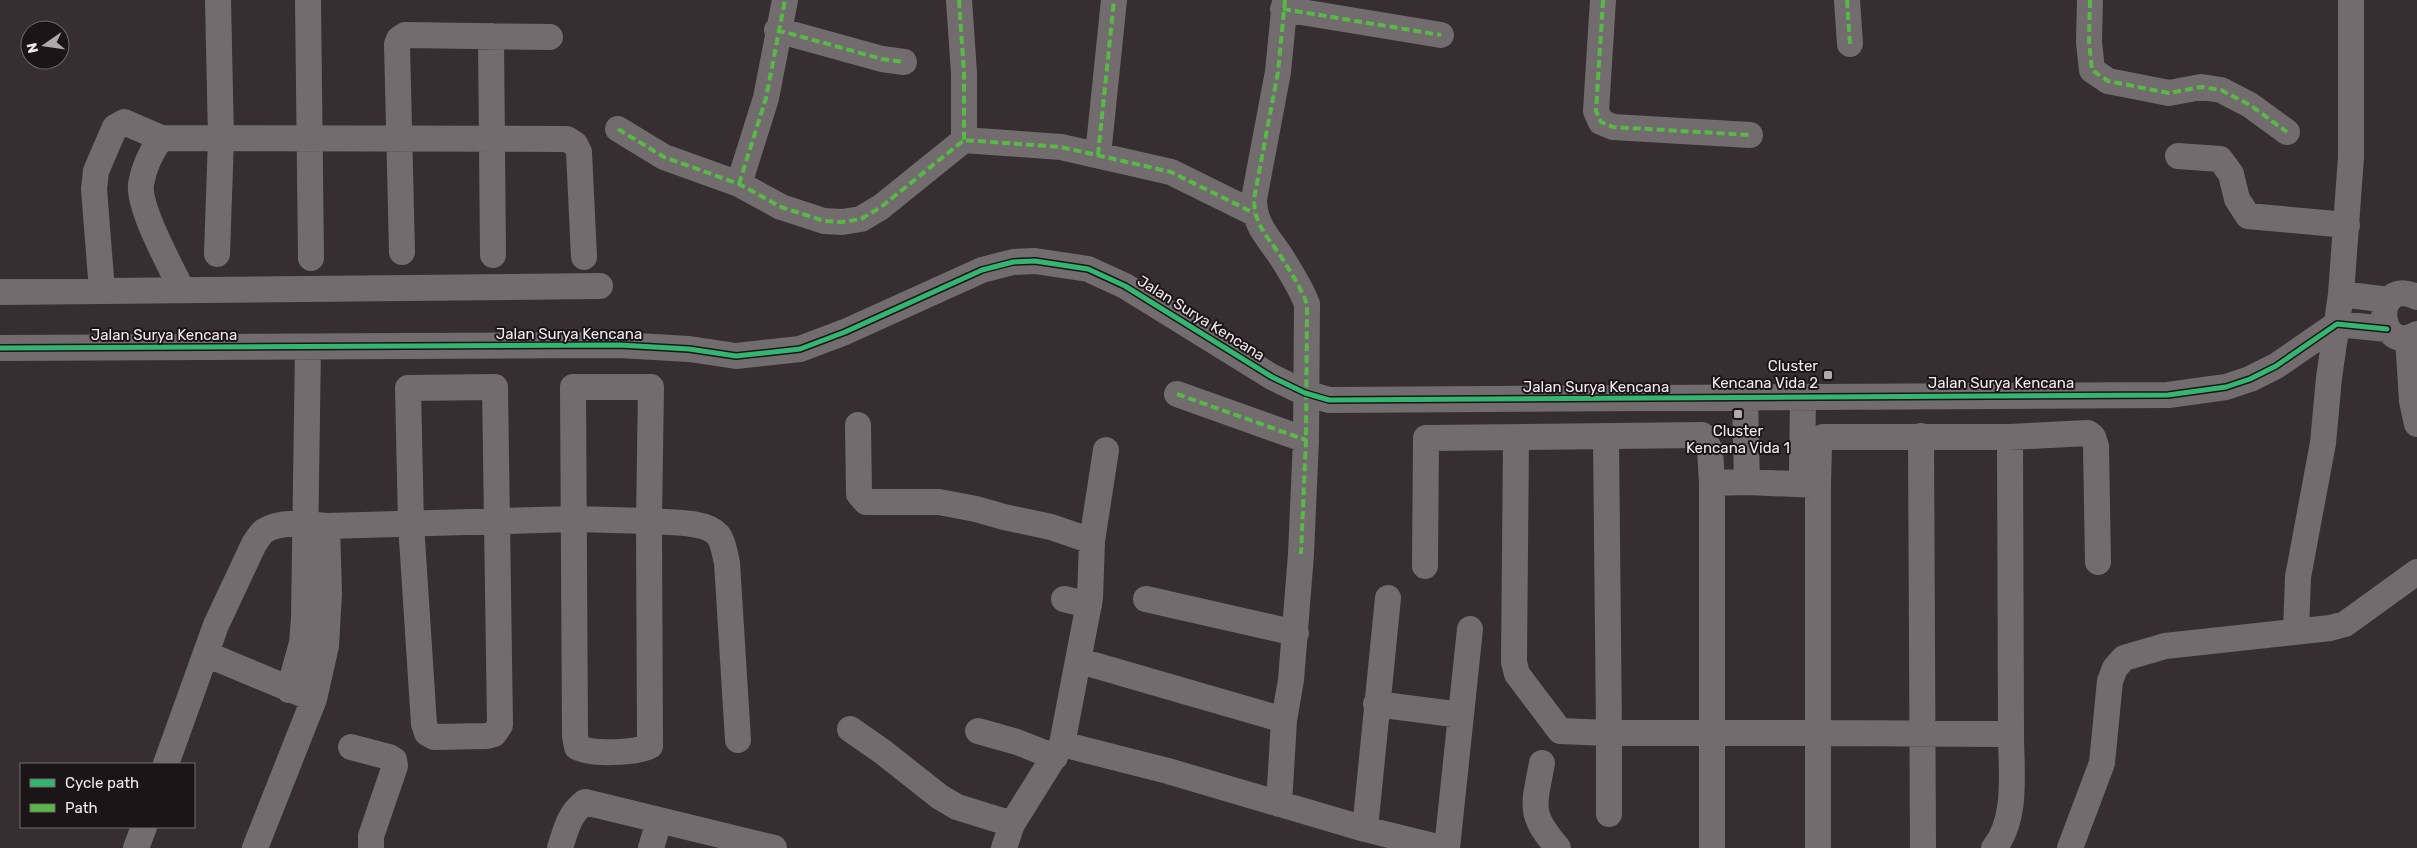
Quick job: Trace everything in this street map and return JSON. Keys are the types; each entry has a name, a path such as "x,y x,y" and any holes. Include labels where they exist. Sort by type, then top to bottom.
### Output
{"street":[{"path":"217,254 221,138 218,0"},
{"path":"308,0 311,258"},
{"path":"739,184 766,98 777,30 785,0"},
{"path":"959,0 964,73 964,140"},
{"path":"1098,155 1110,0"},
{"path":"1603,0 1596,111 1601,122 1613,127 1750,135"},
{"path":"1847,0 1850,44"},
{"path":"2090,0 2092,70 2098,75 2108,81 2169,93 2201,87 2221,90 2250,106 2287,132"},
{"path":"2296,631 2298,576 2324,443 2329,378 2341,294 2351,157 2351,0"},
{"path":"1279,804 1284,720 1296,633 1306,440 1307,304 1302,290 1259,226 1254,213 1254,199 1278,72 1284,4 1441,35"},
{"path":"777,30 882,59 904,62"},
{"path":"402,252 397,44 399,39 405,35 550,37"},
{"path":"491,36 494,255"},
{"path":"102,291 94,189 96,171 118,124 124,122 161,138 567,140 575,144 579,152 584,257"},
{"path":"618,129 664,158 739,184 781,207 824,221 842,222 861,219 880,207 964,140 1061,146 1172,172 1254,213"},
{"path":"161,138 150,154 141,186 146,212 182,290"},
{"path":"2178,156 2220,159 2231,174 2237,199 2248,216 2347,225"},
{"name":"Jalan Surya Kencana","path":"0,348 619,345 689,349 736,356 758,356 800,349 845,332 982,270 1013,262 1035,261 1088,270 1125,286 1272,377 1305,393 1329,400 1369,402 1452,399 1745,399 2028,394 2123,397 2168,395 2226,386 2250,379 2276,366 2337,324"},
{"path":"0,292 600,286"},
{"path":"2341,294 2389,300 2402,293 2417,297"},
{"path":"2389,300 2383,314 2404,333 2412,401 2417,424"},
{"path":"2337,324 2404,333"},
{"path":"255,848 314,699 326,646 329,593 316,525 308,347"},
{"path":"495,387 500,726 494,734 486,736 434,737 427,733 424,724 411,524 408,388 495,387"},
{"path":"573,387 650,387 649,521 650,746 641,750 585,751 577,747 574,736 573,387"},
{"path":"1177,394 1306,440"},
{"path":"1803,398 1810,485 1818,733 1818,848"},
{"path":"1745,399 1747,482"},
{"path":"858,425 859,494 866,502 939,502 1051,527 1092,541"},
{"path":"1810,485 1819,445 1823,437 2010,437 2088,433 2094,437 2096,446 2098,562"},
{"path":"1425,566 1426,438 1516,439 1702,435 1710,450 1712,482 1712,848"},
{"path":"1921,436 1923,848"},
{"path":"1994,848 2002,838 2011,801 2010,437"},
{"path":"1606,438 1609,814"},
{"path":"1516,439 1514,662 1517,674 1560,731 1609,733 2011,734"},
{"path":"850,730 884,752 940,797 1008,836 1058,750 1076,602 1092,541 1106,450"},
{"path":"1712,482 1810,485"},
{"path":"166,763 220,616 254,544 262,532 274,526 574,519 703,525 717,534 724,548 727,562 738,740"},
{"path":"289,690 302,643 316,525"},
{"path":"2070,848 2094,789 2102,763 2110,681 2115,668 2124,658 2165,646 2330,628 2345,624 2410,576"},
{"path":"1365,829 1388,598"},
{"path":"1146,599 1296,633"},
{"path":"1447,848 1470,629"},
{"path":"206,654 314,699"},
{"path":"1094,665 1284,720"},
{"path":"1376,704 1461,715"},
{"path":"978,731 1017,742 1168,771 1365,829 1442,848"},
{"path":"351,747 394,760 395,766 371,836 371,848"},
{"path":"1542,763 1535,805 1537,819 1558,848"},
{"path":"560,848 568,822 575,810 585,802 747,845 774,848"},
{"path":"651,848 659,821"},
{"path":"136,848 144,828"}],"marked path":[{"path":"739,184 766,98 785,0"},
{"path":"959,0 964,73 964,140"},
{"path":"1098,155 1114,0"},
{"path":"1285,0 1278,72 1254,199 1256,216 1259,223 1291,273 1307,304 1306,440 1301,554"},
{"path":"1603,0 1596,111 1601,122 1613,127 1750,135"},
{"path":"1847,0 1850,44"},
{"path":"2090,0 2089,42 2092,70 2108,81 2169,93 2201,87 2221,90 2250,105 2287,132"},
{"path":"1283,9 1441,35"},
{"path":"777,30 882,59 904,62"},
{"path":"618,129 664,157 739,184 781,207 824,221 842,222 861,219 881,207 964,140 1061,147 1171,172 1254,213"},
{"path":"1177,394 1306,440"}],"cycle path":[{"path":"0,348 619,345 689,349 736,356 800,349 845,332 982,270 1013,262 1035,261 1088,269 1125,286 1272,377 1305,393 1329,400 2168,395 2226,387 2250,379 2276,366 2337,324 2387,329"}],"place":[{"name":"Cluster Kencana Vida 2","path":"1828,375"},
{"name":"Cluster Kencana Vida 1","path":"1738,414"}]}
